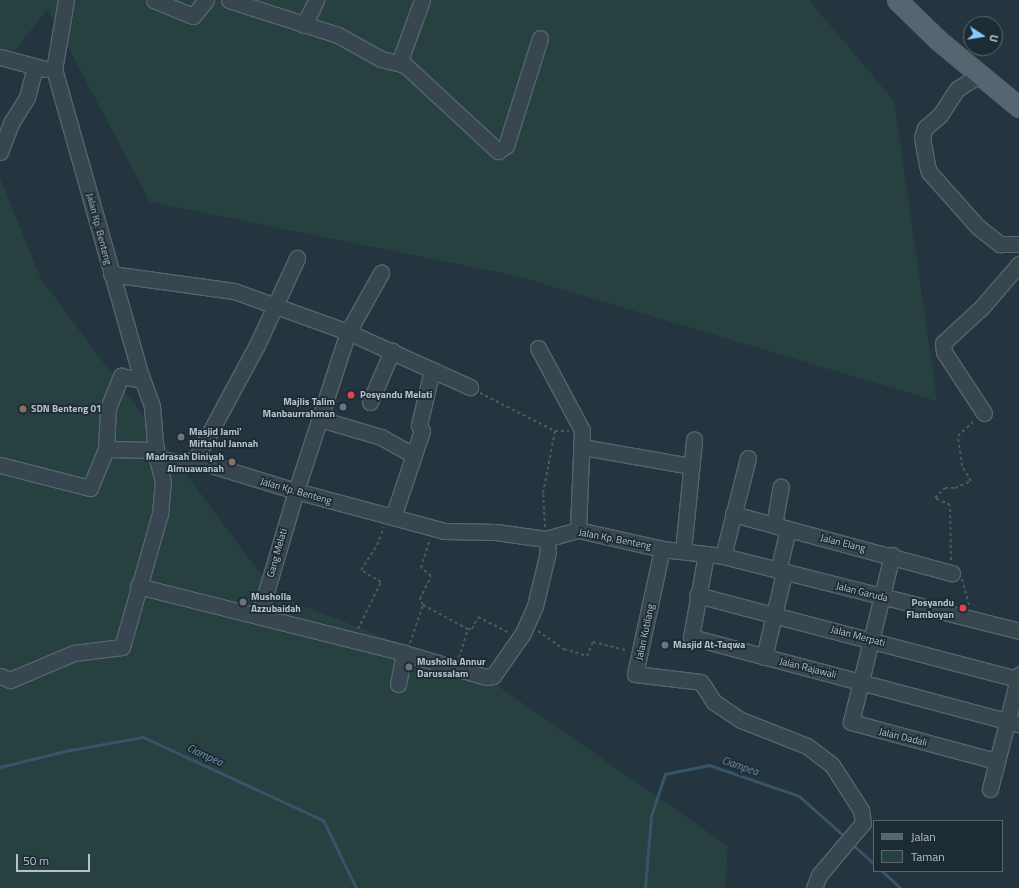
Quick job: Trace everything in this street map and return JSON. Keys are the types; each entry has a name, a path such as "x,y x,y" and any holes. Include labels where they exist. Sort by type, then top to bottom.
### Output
{"main road":[{"path":"897,0 938,40 981,74 1019,107"}],"street":[{"name":"Jalan Kp. Benteng","path":"0,676 10,680 74,653 122,646 138,586 160,514 163,481 157,454 152,406 142,380 111,274 54,70 66,0"},
{"path":"154,0 193,16 206,0"},
{"path":"229,0 349,39 381,59 399,63 410,68 498,151 506,146 540,38"},
{"path":"304,25 316,0"},
{"path":"399,63 422,0"},
{"path":"0,57 35,67 54,70"},
{"path":"0,152 11,123 27,98 35,67"},
{"path":"981,74 957,89 940,115 925,128 922,137 927,165 929,172 978,227 1000,244 1019,244"},
{"path":"195,460 275,306 297,258"},
{"path":"984,413 944,352 943,343 982,307 1019,264"},
{"name":"Gang Melati","path":"259,616 296,491 348,332 381,273"},
{"path":"111,274 234,290 348,332 470,388"},
{"path":"538,348 582,430 578,530"},
{"path":"370,402 392,351"},
{"path":"391,516 422,428 419,424 432,370"},
{"path":"0,464 90,488 106,449 108,408 121,376 142,380"},
{"path":"320,419 381,437 413,455"},
{"path":"683,551 694,440"},
{"path":"582,447 691,466"},
{"path":"106,449 157,454"},
{"name":"Jalan Kp. Benteng","path":"157,454 176,462 195,460 296,491 434,528 457,532 496,532 546,539 578,530 662,549 683,551"},
{"path":"723,556 748,458"},
{"path":"764,657 774,614 781,572 781,487"},
{"name":"Jalan Elang","path":"733,514 956,570"},
{"path":"138,586 405,653 486,677 493,676 528,624 544,574 548,552 546,539"},
{"name":"Jalan Kutilang","path":"662,549 641,654 635,674 701,682 714,702 741,720 807,746 832,765 862,810 863,823 819,875 814,888"},
{"name":"Jalan Garuda","path":"683,551 723,556 970,620 1019,631"},
{"name":"Jalan Rajawali","path":"706,554 697,594 691,637 1013,722"},
{"path":"861,681 884,598 892,555"},
{"name":"Jalan Merpati","path":"697,594 1018,677"},
{"path":"398,684 405,653"},
{"path":"990,789 996,761 1013,722 1018,677"},
{"name":"Jalan Dadali","path":"861,681 851,722 854,724 996,761"}],"path":[{"path":"470,388 555,431 582,430"},
{"path":"970,620 956,570 950,559 950,505 935,498 945,488 955,488 971,480 962,466 958,436 961,430 984,413"},
{"path":"546,539 543,493 555,431"},
{"path":"354,640 381,582 361,570 377,545 391,516"},
{"path":"434,528 421,568 431,576 420,599 423,605 468,629 472,629 478,617 520,638"},
{"path":"405,653 423,605"},
{"path":"528,624 564,649 587,656 593,642 641,654"},
{"path":"455,668 468,629"}],"green space":[{"path":"0,0 809,0 894,101 937,401 517,276 150,202 48,9 0,69"},
{"path":"0,178 41,279 277,596 482,675 728,846 725,888 0,888"}],"waterway":[{"name":"Ciampea","path":"0,767 65,751 143,737 323,820 356,888"},
{"name":"Ciampea","path":"645,888 651,816 665,774 709,765 799,796 845,837"},
{"name":"Ciampea","path":"852,844 873,863"},
{"name":"Ciampea","path":"883,872 900,888"}],"place":[{"name":"Posyandu Melati","path":"351,395"},
{"name":"Majlis Talim Manbaurrahman","path":"343,407"},
{"name":"SDN Benteng 01","path":"23,409"},
{"name":"Masjid Jami' Miftahul Jannah","path":"181,437"},
{"name":"Madrasah Diniyah Almuawanah","path":"232,462"},
{"name":"Musholla Azzubaidah","path":"243,602"},
{"name":"Posyandu Flamboyan","path":"963,608"},
{"name":"Masjid At-Taqwa","path":"665,645"},
{"name":"Musholla Annur Darussalam","path":"409,667"}]}
